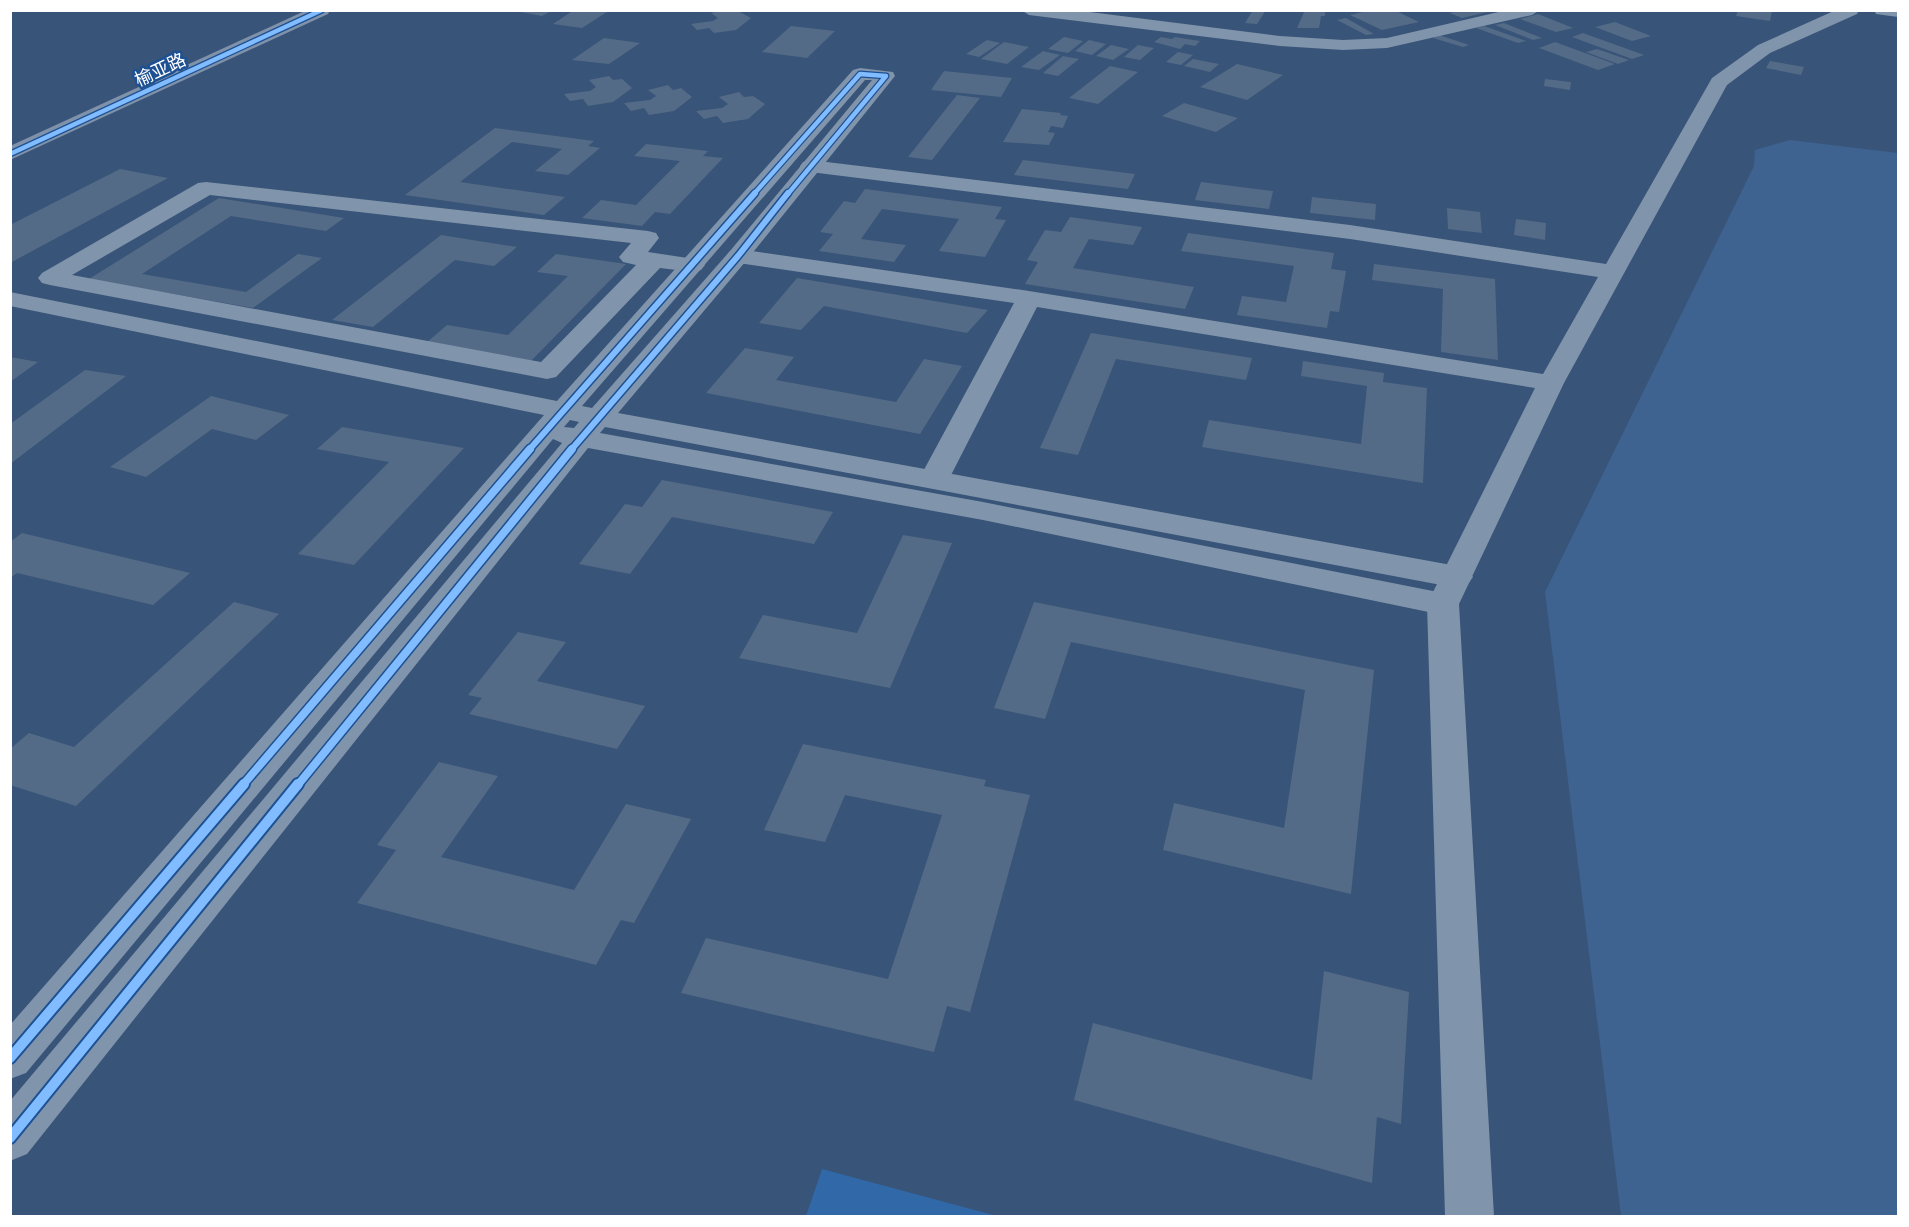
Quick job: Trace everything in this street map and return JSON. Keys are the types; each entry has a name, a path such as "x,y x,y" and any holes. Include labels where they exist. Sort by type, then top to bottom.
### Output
{"highway":[{"name":"榆亚路","path":"10,144 305,10"},
{"name":"榆亚路","path":"10,154 322,10"}],"street":[{"path":"1029,10 1280,40 1343,45 1387,44 1532,10"},
{"path":"1469,1216 1450,590 1551,383 1719,82 1764,49 1851,10"},
{"path":"1882,10 1899,12"},
{"path":"10,1058 555,420 860,74 886,76 738,256 590,428 10,1138"},
{"path":"810,166 1317,228 1613,272"},
{"path":"655,259 547,371 50,278 206,188 648,238 632,257 655,259 693,265"},
{"path":"738,256 1029,298 1551,383"},
{"path":"934,479 1029,298"},
{"path":"10,299 590,428 983,511 1450,590"},
{"path":"10,318 555,420"},
{"path":"590,428 934,479 1450,590"}],"shaded area":[{"path":"1790,140 1898,153 1898,1216 1621,1216 1545,592 1754,166 1755,150"},
{"path":"822,1169 997,1216 806,1216"}],"building":[{"path":"511,10 553,10 542,16"},
{"path":"574,10 610,10 582,28 553,24"},
{"path":"722,10 740,12 751,18 736,30 714,33 709,28 697,30 691,24 713,21 718,18 711,13"},
{"path":"1253,10 1266,10 1257,24 1245,23"},
{"path":"1305,10 1325,12 1325,16 1321,16 1319,28 1297,28"},
{"path":"1372,10 1394,10 1419,22 1382,30 1350,15"},
{"path":"1461,10 1492,11 1462,18 1450,13"},
{"path":"1738,10 1772,10 1770,21 1736,16"},
{"path":"1538,14 1573,28 1556,32 1520,19"},
{"path":"1346,18 1374,34 1366,35 1337,20"},
{"path":"1615,22 1651,36 1632,41 1595,27"},
{"path":"1504,23 1542,38 1533,40 1495,25"},
{"path":"791,26 835,31 807,58 762,52"},
{"path":"1484,26 1526,41 1518,43 1476,28"},
{"path":"1583,33 1644,55 1632,59 1572,37"},
{"path":"1439,35 1469,45 1463,47 1433,38"},
{"path":"1064,37 1083,41 1068,53 1048,49"},
{"path":"1161,37 1200,41 1195,46 1185,44 1180,49 1154,42"},
{"path":"604,38 640,43 609,64 572,60"},
{"path":"987,40 1000,43 979,57 966,54"},
{"path":"1089,40 1106,44 1092,55 1075,51"},
{"path":"1004,42 1029,47 1007,64 981,59"},
{"path":"1555,42 1615,64 1598,70 1539,48"},
{"path":"1111,45 1129,49 1113,60 1096,56"},
{"path":"1138,45 1154,48 1140,60 1124,57"},
{"path":"1597,49 1629,60 1618,64 1586,52"},
{"path":"1043,51 1060,55 1039,70 1021,67"},
{"path":"1178,52 1193,55 1181,65 1166,62"},
{"path":"1063,56 1079,59 1058,76 1043,73"},
{"path":"1193,59 1219,64 1210,72 1184,66"},
{"path":"1770,61 1804,67 1801,75 1766,68"},
{"path":"1237,64 1283,75 1247,100 1200,87"},
{"path":"1110,66 1138,72 1098,104 1069,98"},
{"path":"944,71 1012,78 1001,97 931,90"},
{"path":"609,76 613,80 622,79 632,88 613,102 588,106 583,99 570,101 564,94 590,91 596,87 589,80"},
{"path":"1545,79 1571,82 1570,90 1544,86"},
{"path":"668,85 673,90 681,88 692,97 674,111 649,115 644,108 631,111 624,103 650,100 656,96 648,90"},
{"path":"739,92 744,97 753,96 765,104 748,119 723,123 717,116 704,119 696,111 722,108 728,104 719,97"},
{"path":"957,95 980,98 932,160 908,157"},
{"path":"1184,103 1238,118 1216,132 1162,116"},
{"path":"1022,109 1061,113 1060,115 1068,116 1063,128 1051,126 1048,132 1055,133 1049,145 1003,142"},
{"path":"495,128 594,141 588,146 600,148 568,175 535,171 562,149 512,142 460,182 565,197 544,215 405,195"},
{"path":"646,144 708,151 703,156 723,158 670,214 655,212 642,226 582,218 601,200 636,205 680,161 634,156"},
{"path":"1023,160 1135,174 1128,189 1014,175"},
{"path":"120,169 168,178 10,263 10,225"},
{"path":"1201,182 1273,191 1269,209 1195,200"},
{"path":"865,189 1002,207 995,219 1006,220 985,257 939,251 959,219 882,209 861,239 906,245 894,262 819,251 833,234 820,232 844,201 855,203"},
{"path":"1312,197 1376,204 1375,220 1310,213"},
{"path":"219,198 344,218 326,231 231,216 142,274 246,292 298,254 322,258 253,308 89,279"},
{"path":"1447,208 1480,212 1482,233 1448,229"},
{"path":"1070,217 1142,227 1133,245 1089,239 1073,268 1194,287 1185,309 1025,284 1038,262 1027,260 1045,230 1061,232"},
{"path":"1516,219 1546,223 1545,240 1514,235"},
{"path":"1188,233 1334,253 1331,269 1346,271 1339,312 1330,311 1327,328 1237,315 1242,296 1286,302 1294,266 1181,251"},
{"path":"441,235 517,247 494,266 455,260 373,327 332,320"},
{"path":"556,254 626,264 531,361 426,343 447,325 508,335 568,276 537,272"},
{"path":"1374,264 1495,279 1498,360 1441,352 1443,289 1372,280"},
{"path":"797,278 988,310 967,333 824,306 801,330 759,323"},
{"path":"1091,333 1252,358 1246,380 1116,359 1078,455 1040,448"},
{"path":"745,348 794,357 776,380 896,402 924,359 962,366 920,434 706,393"},
{"path":"10,357 38,362 10,382"},
{"path":"1303,361 1384,373 1383,382 1427,388 1423,483 1202,447 1209,420 1361,444 1367,386 1301,376"},
{"path":"85,370 126,376 10,464 10,424"},
{"path":"211,396 289,415 256,440 212,429 146,477 110,467"},
{"path":"342,427 464,448 354,565 298,554 389,462 317,449"},
{"path":"662,480 833,512 814,544 672,517 630,574 579,564 625,504 642,507"},
{"path":"22,533 190,573 153,605 17,573 10,578 10,542"},
{"path":"903,535 952,543 890,688 739,658 763,615 857,633"},
{"path":"234,602 279,614 76,806 10,785 10,749 29,733 74,747"},
{"path":"1034,602 1374,670 1351,894 1163,850 1174,803 1284,828 1305,690 1071,642 1045,719 994,708"},
{"path":"518,632 566,642 537,681 645,706 617,749 469,714 482,698 468,695"},
{"path":"803,744 986,780 984,786 1030,795 970,1012 947,1006 934,1052 681,993 706,938 888,979 942,815 845,795 825,842 764,830"},
{"path":"439,762 498,776 441,857 574,890 626,804 691,819 634,923 621,920 596,965 357,903 396,850 377,845"},
{"path":"1324,971 1409,992 1401,1124 1377,1117 1372,1183 1074,1100 1093,1023 1312,1080"}],"cycle path":[{"path":"10,154 322,10"},
{"path":"10,1058 546,430 860,74 886,76 738,256 580,439 10,1138"}]}
